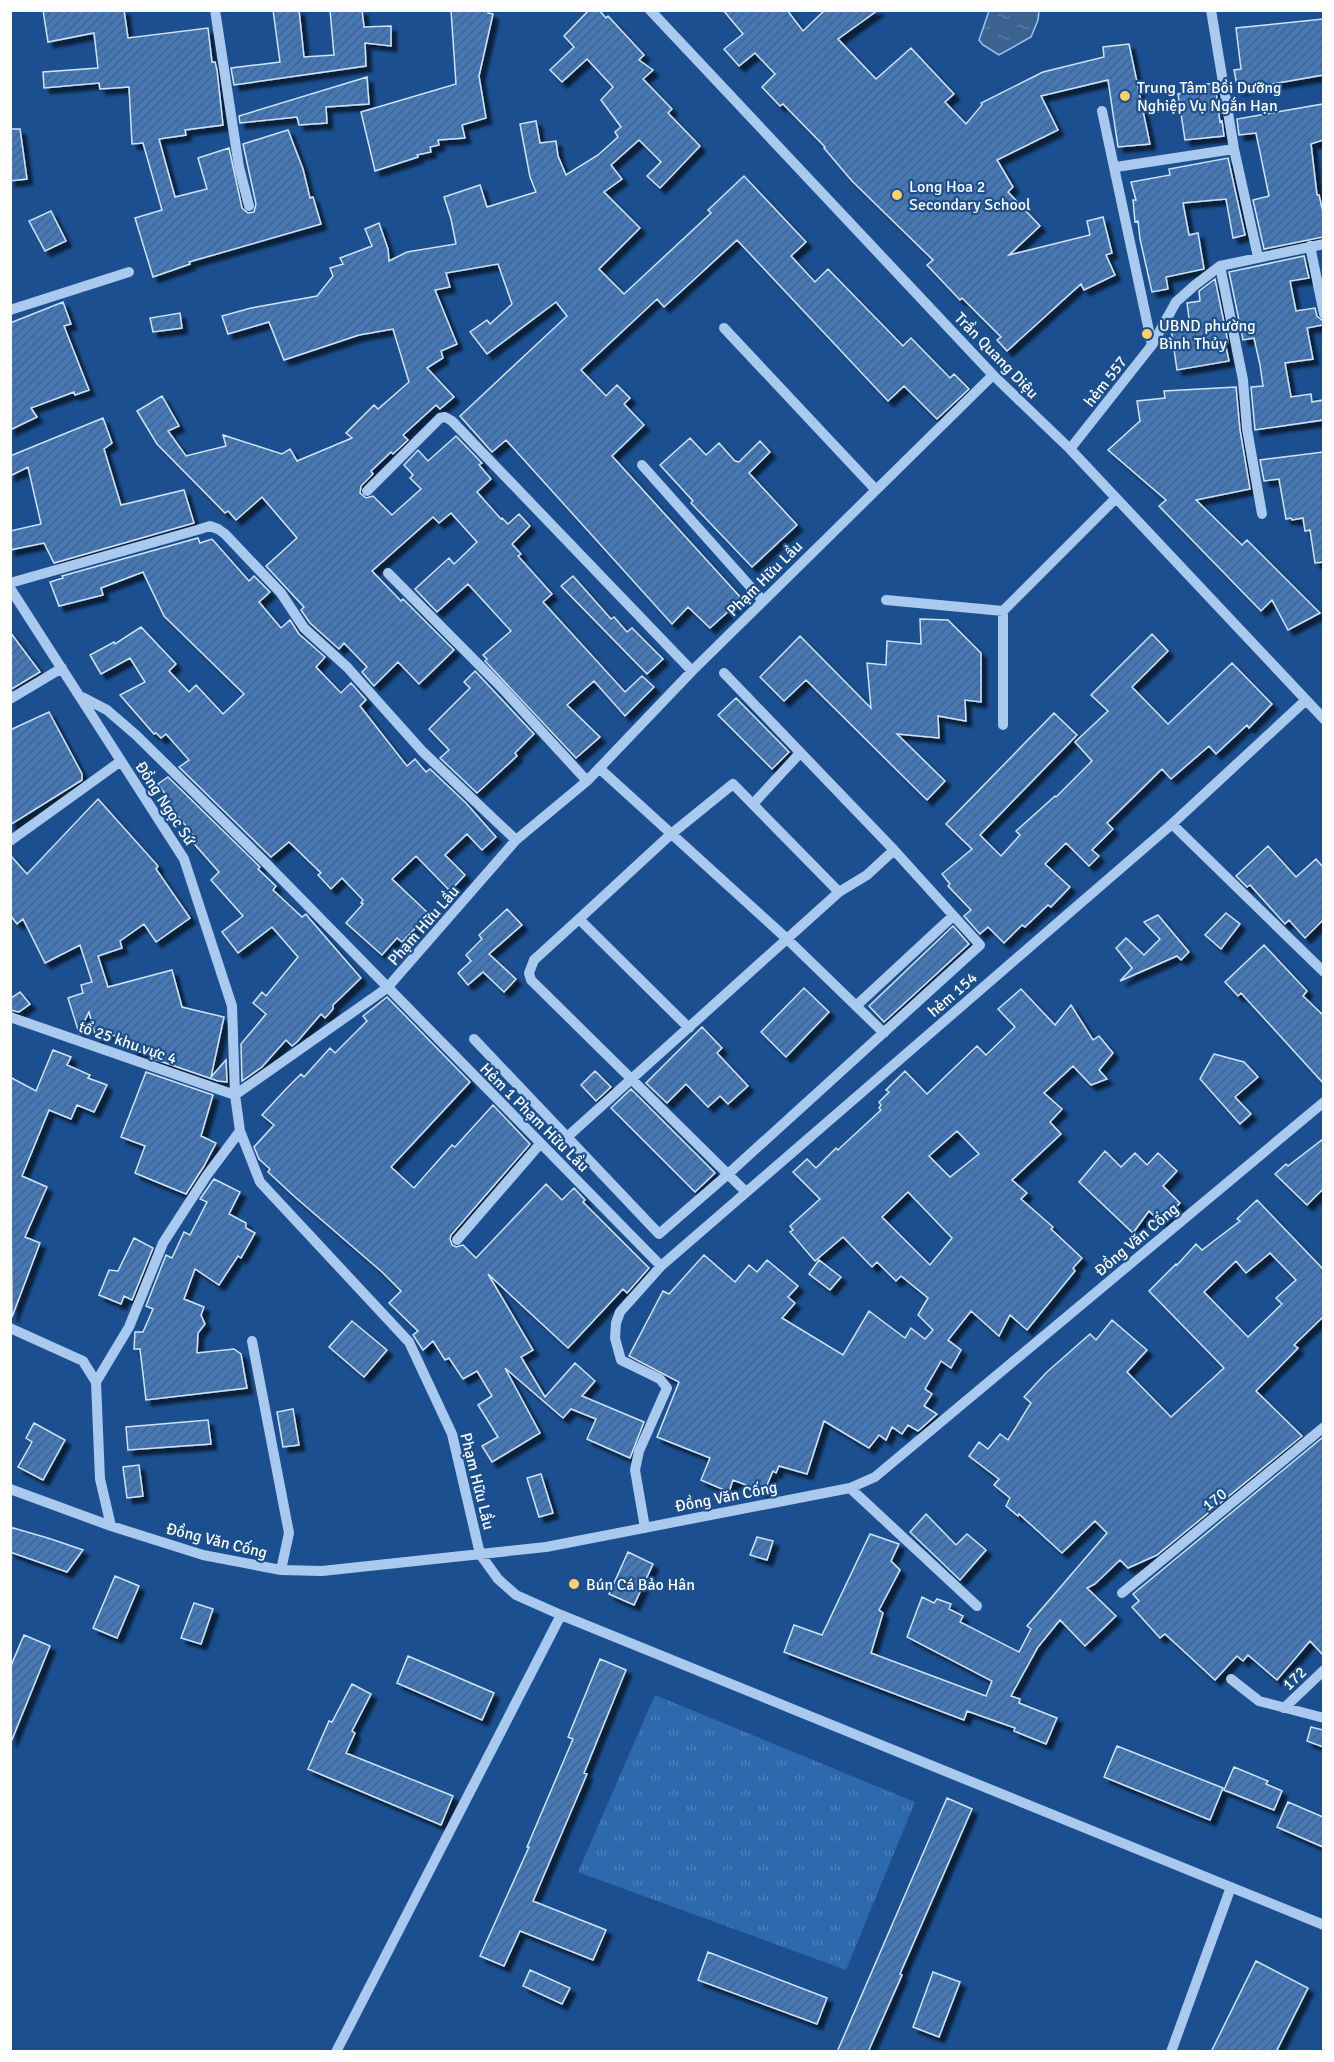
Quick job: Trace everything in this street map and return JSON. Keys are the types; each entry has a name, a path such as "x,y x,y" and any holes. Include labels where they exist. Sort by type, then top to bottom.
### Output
{"street":[{"path":"215,10 239,167 249,206"},
{"name":"Trần Quang Diệu","path":"650,10 993,375 1070,449 1323,719"},
{"path":"1211,10 1234,149 1258,257"},
{"path":"1102,111 1116,167 1152,345"},
{"path":"1116,167 1234,149"},
{"path":"1262,514 1247,429 1243,380 1220,266 1323,243"},
{"path":"1310,246 1323,314"},
{"name":"hẻm 557","path":"1070,449 1152,345 1176,302 1220,266"},
{"path":"10,310 129,272"},
{"path":"724,328 876,490"},
{"name":"Phạm Hữu Lầu","path":"480,1554 452,1434 409,1342 260,1182 240,1131 235,1095 387,988 516,840 587,781 692,670 993,375"},
{"path":"367,491 440,418 445,417 453,421 692,670"},
{"path":"642,465 763,601"},
{"path":"1003,725 1003,611 1116,498"},
{"path":"10,583 210,526 218,529 281,593 304,628 347,667 423,752 516,840"},
{"path":"388,573 502,688 587,781"},
{"name":"Đồng Ngọc Sứ","path":"10,588 184,859 232,1006 235,1095"},
{"path":"886,600 1003,611"},
{"path":"10,699 62,668"},
{"path":"474,1039 659,1234 980,945 894,850 724,674"},
{"name":"Hẻm 1 Phạm Hữu Lầu","path":"80,696 107,710 136,735 264,861 661,1266"},
{"name":"hẻm 154","path":"645,1528 635,1470 639,1451 667,1388 660,1379 624,1362 619,1356 615,1331 620,1312 661,1266 1172,824 1306,700"},
{"path":"753,804 800,753"},
{"path":"10,841 121,761"},
{"path":"599,768 670,835 786,938 884,1033"},
{"path":"746,1192 531,980 529,973 534,960 579,918 670,835 733,784 839,892"},
{"path":"1172,824 1323,972"},
{"path":"566,1138 689,1029 786,938 839,892 867,875 894,850"},
{"path":"856,1005 953,916"},
{"path":"579,918 689,1029"},
{"name":"tổ 25 khu vực 4","path":"10,1017 235,1095"},
{"name":"Đồng Văn Cống","path":"10,1489 111,1526 203,1555 281,1570 322,1571 546,1547 850,1488 875,1477 1323,1102"},
{"path":"96,1382 129,1328 163,1243 207,1175 240,1131"},
{"path":"457,1240 540,1144"},
{"path":"10,1328 83,1361 96,1382 100,1479 111,1526"},
{"path":"252,1341 289,1533 281,1570"},
{"name":"170","path":"1122,1593 1323,1427"},
{"path":"850,1488 977,1606"},
{"path":"480,1554 498,1579 516,1595 561,1615 1323,1925"},
{"path":"336,2052 561,1615"},
{"name":"172","path":"1284,1708 1323,1670"},
{"path":"1231,1679 1259,1701 1323,1718"},
{"path":"1171,2052 1231,1887"}],"green space":[{"path":"655,1695 915,1802 846,1970 578,1872"}],"water":[{"path":"989,11 1039,11 1031,37 999,55 979,40"}],"building":[{"path":"43,10 124,10 128,38 208,28 212,62 215,62 217,70 223,125 185,130 186,135 159,139 175,197 207,189 198,158 229,148 242,208 248,213 254,212 256,204 243,144 288,130 321,224 189,262 190,264 153,277 135,218 162,210 143,143 132,144 129,87 100,89 99,83 44,88 43,72 98,68 94,33 48,42"},
{"path":"273,10 299,10 304,57 334,55 330,10 362,10 364,27 391,26 391,46 365,43 366,66 234,85 231,68 280,62"},
{"path":"451,10 488,10 488,13 493,14 479,76 486,118 462,125 465,138 438,140 439,145 430,147 431,152 375,171 361,112 456,84"},
{"path":"589,10 599,10 606,18 608,16 644,55 639,60 653,70 643,79 672,109 668,113 700,146 660,188 647,176 661,162 639,140 611,165 622,179 604,192 640,228 599,269 624,294 711,213 708,210 744,176 806,242 791,256 815,282 828,269 903,346 911,338 950,378 954,374 969,389 937,419 904,386 888,401 737,240 664,307 657,299 581,370 606,396 617,385 630,398 624,404 644,425 612,456 742,599 710,628 688,607 672,624 506,440 492,452 460,416 567,316 556,302 487,354 470,332 487,320 490,324 512,304 498,264 446,273 450,287 435,290 457,344 441,351 443,358 427,368 454,397 440,409 436,405 403,435 408,440 371,471 373,474 361,486 360,493 366,498 373,496 392,515 421,489 410,478 413,475 404,465 418,450 428,461 456,436 482,463 479,465 491,479 477,492 508,524 519,514 530,526 512,544 521,554 518,556 552,594 543,602 625,692 642,676 654,687 625,716 594,681 567,705 600,737 576,758 485,661 487,659 483,655 511,631 468,584 437,612 415,589 449,558 454,564 477,542 451,513 439,523 433,517 372,571 454,650 419,684 398,662 374,686 362,672 367,667 344,643 339,649 310,623 301,610 304,607 266,566 297,538 262,497 236,520 228,511 225,513 157,444 137,411 162,396 179,426 168,431 186,456 226,446 223,435 282,454 290,449 297,461 352,438 346,433 374,405 378,409 409,382 393,329 359,335 284,360 269,322 228,334 222,316 251,308 317,296 333,276 330,268 343,264 340,258 372,246 365,229 379,223 388,249 389,261 407,252 456,244 444,197 480,185 487,207 536,192 530,177 520,124 536,121 540,143 556,141 558,156 566,175 598,155 618,137 615,132 621,127 601,100 613,87 587,59 562,82 550,70 574,47 564,36"},
{"path":"723,10 787,10 803,31 825,10 878,10 838,39 876,79 911,48 954,94 945,102 966,124 982,105 981,103 1043,72 1104,57 1103,47 1129,44 1150,144 1118,147 1108,80 1041,96 1058,130 997,160 1013,187 1008,192 1040,226 1009,255 1090,235 1087,221 1103,217 1112,253 1106,255 1115,275 1084,290 1081,284 1007,351 997,340 1001,337 962,298 960,300 927,265 933,260 852,181 825,147 783,104 780,106 762,87 775,74 755,53 739,66 724,49 743,34"},
{"path":"1323,19 1323,75 1238,90 1234,70 1241,69 1236,28"},
{"path":"367,77 369,104 326,107 327,123 299,125 297,117 240,123 239,116"},
{"path":"1215,83 1224,136 1185,140 1178,94 1198,91 1198,85"},
{"path":"1323,104 1323,140 1311,144 1317,195 1319,195 1323,212 1323,237 1264,249 1253,200 1269,196 1256,133 1239,135 1237,119"},
{"path":"10,129 20,129 27,179 10,181"},
{"path":"1228,158 1245,235 1233,238 1226,199 1183,203 1189,235 1198,233 1204,269 1166,277 1168,289 1152,292 1138,221 1135,222 1133,200 1136,200 1131,182 1170,175 1169,169"},
{"path":"51,211 66,241 45,251 29,221"},
{"path":"1304,256 1309,278 1290,281 1296,311 1315,308 1323,325 1307,328 1313,359 1285,363 1291,397 1311,394 1312,402 1323,400 1323,420 1255,430 1251,387 1263,386 1260,365 1254,338 1243,340 1229,272"},
{"path":"1215,279 1228,342 1225,342 1229,361 1177,370 1171,329 1190,326 1187,303 1200,301 1199,291"},
{"path":"63,302 71,324 64,326 89,390 75,395 74,392 31,408 37,417 10,430 10,323"},
{"path":"180,313 182,328 153,332 150,318"},
{"path":"1236,387 1240,430 1250,489 1196,500 1242,545 1247,540 1320,613 1288,630 1272,600 1261,611 1159,506 1166,500 1108,450 1140,421 1137,401 1165,398 1164,391"},
{"path":"103,418 112,443 104,449 121,505 184,490 194,523 54,563 44,543 10,550 10,531 41,524 28,467 10,476 10,456"},
{"path":"690,438 706,455 719,443 735,461 739,462 760,441 770,452 749,473 797,525 752,567 691,503 693,501 660,465"},
{"path":"1323,452 1323,562 1315,563 1310,530 1305,531 1303,518 1286,519 1279,479 1264,481 1260,460"},
{"path":"198,538 200,543 212,539 249,581 254,576 270,592 259,602 281,628 290,620 299,634 325,657 316,667 341,693 351,683 366,700 360,706 407,766 415,759 426,772 430,769 466,803 496,837 482,850 467,834 445,855 465,875 450,891 416,856 392,879 429,914 402,942 397,938 382,955 346,923 363,904 361,903 363,900 342,878 331,889 318,875 321,873 289,842 271,857 179,767 189,760 166,734 161,738 156,733 154,734 120,695 145,682 130,658 101,674 90,655 114,642 115,644 141,627 176,664 169,671 189,692 196,685 223,714 244,694 164,616 143,572 101,588 103,595 59,606 50,582 63,578 62,576"},
{"path":"573,576 611,619 614,617 627,632 632,628 663,659 647,674 561,586"},
{"path":"920,619 948,620 981,653 981,702 965,700 966,721 938,716 939,738 897,734 945,781 927,800 806,680 784,701 760,677 800,636 871,708 867,663 886,665 887,641 921,644"},
{"path":"10,632 40,672 10,690"},
{"path":"1152,634 1168,651 1132,687 1168,724 1232,663 1272,704 1249,728 1247,725 1216,754 1209,746 1171,779 1162,769 1107,823 1113,829 1092,850 1099,856 1089,866 1066,843 1045,864 1070,887 1051,907 1048,905 1025,927 1022,925 1004,943 988,927 980,934 964,916 971,910 948,886 950,884 942,874 972,849 946,824 1054,713 1077,735 980,835 1001,856 1020,835 1016,831 1056,797 1092,761 1075,742 1108,711 1091,695"},
{"path":"475,671 534,734 515,753 517,756 477,793 440,758 449,750 429,729 470,688 464,682"},
{"path":"736,698 789,752 772,769 718,715"},
{"path":"49,712 82,774 82,780 10,825 10,730"},
{"path":"168,777 260,867 258,869 276,886 273,890 302,917 306,914 361,978 333,1005 333,1009 325,1018 321,1014 292,1046 286,1040 262,1067 242,1081 241,1044 266,1014 253,1003 262,992 266,996 298,957 272,927 238,953 222,932 243,916 211,880 219,872 190,839 194,836 166,801 169,799 158,784"},
{"path":"98,799 158,866 156,869 190,918 156,942 144,924 120,941 122,948 98,956 108,987 172,970 182,1007 224,1017 211,1077 226,1060 227,1082 218,1081 151,1058 152,1055 132,1050 134,1042 109,1034 96,1038 89,1012 79,1033 68,998 83,993 81,985 92,982 80,945 45,963 23,919 17,924 10,915 10,855 27,874"},
{"path":"1268,846 1296,877 1316,859 1323,867 1323,920 1305,938 1289,920 1285,924 1250,885 1247,887 1236,876"},
{"path":"507,909 522,925 489,954 516,979 504,992 483,972 468,985 458,973 471,961 466,955 482,939 479,935"},
{"path":"1226,913 1240,924 1221,949 1205,935"},
{"path":"1158,915 1189,952 1181,960 1177,956 1120,981 1132,968 1116,948 1126,938 1144,955 1160,939 1144,922"},
{"path":"953,926 969,944 884,1022 869,1006"},
{"path":"1264,945 1307,991 1303,996 1323,1015 1323,1083 1241,993 1238,996 1225,982"},
{"path":"804,988 829,1012 786,1057 761,1032"},
{"path":"1021,989 1055,1025 1071,1005 1093,1040 1099,1036 1113,1053 1099,1070 1107,1079 1091,1085 1073,1066 1044,1093 1062,1109 1050,1122 1061,1134 1012,1180 1027,1193 1021,1199 1053,1227 1051,1229 1082,1258 1073,1268 1075,1271 1027,1330 1010,1315 999,1336 971,1311 948,1340 961,1350 951,1368 941,1361 925,1389 932,1394 924,1406 937,1414 918,1431 908,1425 902,1434 892,1427 886,1440 879,1435 869,1448 824,1421 807,1474 779,1466 776,1473 773,1471 764,1492 733,1480 729,1492 701,1480 710,1458 657,1437 679,1382 629,1356 663,1291 669,1294 704,1255 735,1282 749,1265 757,1272 767,1260 798,1286 788,1297 795,1303 782,1318 843,1355 869,1311 905,1338 911,1328 925,1339 933,1330 918,1315 928,1298 901,1276 896,1281 877,1262 872,1267 843,1237 815,1261 790,1232 793,1230 790,1226 820,1199 793,1172 807,1159 816,1168 836,1148 838,1150 881,1110 879,1102 889,1092 886,1090 905,1071 927,1094 977,1046 986,1055 1015,1027 998,1009","holes":["957,1131 979,1154 950,1177 929,1156","908,1192 952,1238 930,1265 882,1217"]},
{"path":"20,992 30,1004 19,1012 10,1010 10,999"},
{"path":"387,997 470,1082 391,1167 414,1188 452,1145 455,1147 493,1105 530,1144 451,1235 452,1245 456,1247 463,1245 476,1258 546,1184 562,1200 574,1188 585,1200 583,1202 649,1268 627,1293 623,1289 568,1348 488,1274 533,1350 521,1357 545,1397 575,1363 595,1381 582,1396 644,1422 630,1458 587,1439 596,1419 571,1409 563,1418 505,1368 540,1433 492,1462 482,1446 498,1437 478,1405 492,1396 477,1371 463,1379 449,1358 445,1360 433,1341 423,1350 413,1335 418,1331 389,1303 401,1291 268,1172 270,1169 259,1159 254,1147 274,1125 262,1115 301,1074 304,1077 330,1048 335,1053 367,1021 363,1016"},
{"path":"702,1027 722,1048 717,1053 748,1086 728,1104 720,1096 708,1107 686,1084 667,1103 646,1083"},
{"path":"53,1050 71,1057 67,1065 90,1075 88,1078 107,1085 94,1112 77,1105 71,1119 49,1110 22,1176 47,1187 25,1237 40,1243 12,1317 10,1077 36,1091"},
{"path":"1214,1054 1244,1062 1258,1077 1235,1097 1251,1114 1240,1124 1200,1079"},
{"path":"595,1071 611,1087 596,1101 581,1085"},
{"path":"146,1072 213,1095 201,1136 216,1143 186,1194 135,1173 145,1146 121,1137"},
{"path":"631,1089 715,1173 695,1192 611,1108"},
{"path":"1323,1139 1323,1189 1307,1205 1275,1174"},
{"path":"1105,1151 1121,1167 1135,1153 1147,1165 1158,1153 1177,1171 1163,1186 1180,1203 1161,1223 1149,1211 1133,1233 1079,1182"},
{"path":"214,1179 240,1192 229,1214 246,1223 246,1228 255,1233 241,1258 238,1256 219,1285 195,1269 184,1299 204,1307 201,1315 205,1324 198,1333 197,1353 234,1349 241,1354 247,1388 146,1400 140,1349 134,1349 135,1332 143,1332 153,1309 146,1306 166,1255 172,1258 184,1232 190,1235 207,1202 200,1199"},
{"path":"1257,1200 1323,1269 1323,1317 1294,1345 1298,1348 1256,1391 1302,1436 1157,1555 1128,1568 1120,1560 1095,1584 1087,1588 1116,1616 1085,1646 1060,1620 1038,1647 1011,1696 1020,1699 1019,1703 1057,1718 1046,1744 1014,1731 1015,1728 967,1711 964,1720 784,1652 794,1625 822,1635 870,1534 899,1544 891,1561 900,1570 879,1610 883,1613 871,1653 986,1696 992,1681 907,1637 922,1597 934,1603 937,1599 951,1604 949,1609 963,1616 960,1622 1019,1652 1031,1629 1027,1626 1107,1533 1095,1521 1062,1553 1019,1514 1018,1516 1006,1506 1010,1498 994,1485 999,1479 969,1456 979,1442 988,1449 1000,1434 1008,1440 1031,1403 1024,1397 1047,1372 1090,1334 1096,1340 1112,1320 1147,1350 1127,1372 1171,1417 1224,1368 1149,1291 1196,1244 1202,1250 1240,1221 1237,1219","holes":["1270,1253 1296,1280 1276,1298 1282,1304 1248,1337 1204,1292 1236,1261 1246,1273"]},
{"path":"134,1238 153,1248 132,1300 124,1296 121,1304 99,1295 109,1270 118,1271"},
{"path":"819,1260 841,1277 830,1290 809,1274"},
{"path":"352,1321 387,1350 364,1377 329,1347"},
{"path":"293,1409 299,1445 283,1447 277,1412"},
{"path":"208,1420 211,1444 128,1450 126,1427"},
{"path":"34,1423 65,1440 43,1480 18,1467 32,1442 26,1438"},
{"path":"1323,1437 1323,1655 1310,1641 1277,1680 1248,1655 1243,1661 1237,1656 1215,1680 1165,1634 1160,1638 1132,1607 1139,1601 1133,1594"},
{"path":"139,1465 143,1496 127,1498 123,1467"},
{"path":"541,1474 553,1513 539,1517 527,1478"},
{"path":"926,1514 956,1545 967,1534 986,1550 960,1580 910,1532"},
{"path":"10,1527 83,1550 67,1572 10,1552"},
{"path":"757,1537 773,1541 767,1560 750,1555"},
{"path":"628,1552 653,1564 634,1605 609,1594"},
{"path":"115,1576 139,1586 117,1638 93,1628"},
{"path":"194,1603 213,1609 201,1644 181,1638"},
{"path":"24,1635 50,1646 11,1742 10,1668"},
{"path":"408,1656 494,1693 482,1720 397,1683"},
{"path":"600,1659 626,1670 584,1773 587,1774 533,1901 606,1930 593,1960 520,1931 504,1966 480,1956 529,1847 527,1847 573,1739 568,1737"},
{"path":"352,1684 371,1694 352,1731 355,1733 346,1753 453,1796 441,1825 308,1769 329,1721 332,1722"},
{"path":"1311,1727 1323,1730 1323,1747 1307,1741"},
{"path":"1117,1746 1223,1788 1210,1820 1104,1777"},
{"path":"1234,1767 1268,1781 1266,1784 1282,1791 1274,1810 1224,1790"},
{"path":"947,1798 972,1809 900,1974 902,1975 868,2052 837,2052"},
{"path":"1288,1802 1323,1817 1323,1847 1277,1827"},
{"path":"708,1952 827,1998 817,2024 698,1980"},
{"path":"1256,1961 1308,1988 1276,2052 1211,2052"},
{"path":"530,1970 570,1988 562,2004 523,1986"},
{"path":"933,1972 960,1982 939,2037 913,2027"}],"place":[{"name":"Trung Tâm Bồi Dưỡng Nghiệp Vụ Ngắn Hạn","path":"1125,96"},
{"name":"Long Hoa 2 Secondary School","path":"897,195"},
{"name":"UBND phường Bình Thủy","path":"1147,334"},
{"name":"Bún Cá Bảo Hân","path":"574,1584"}]}
